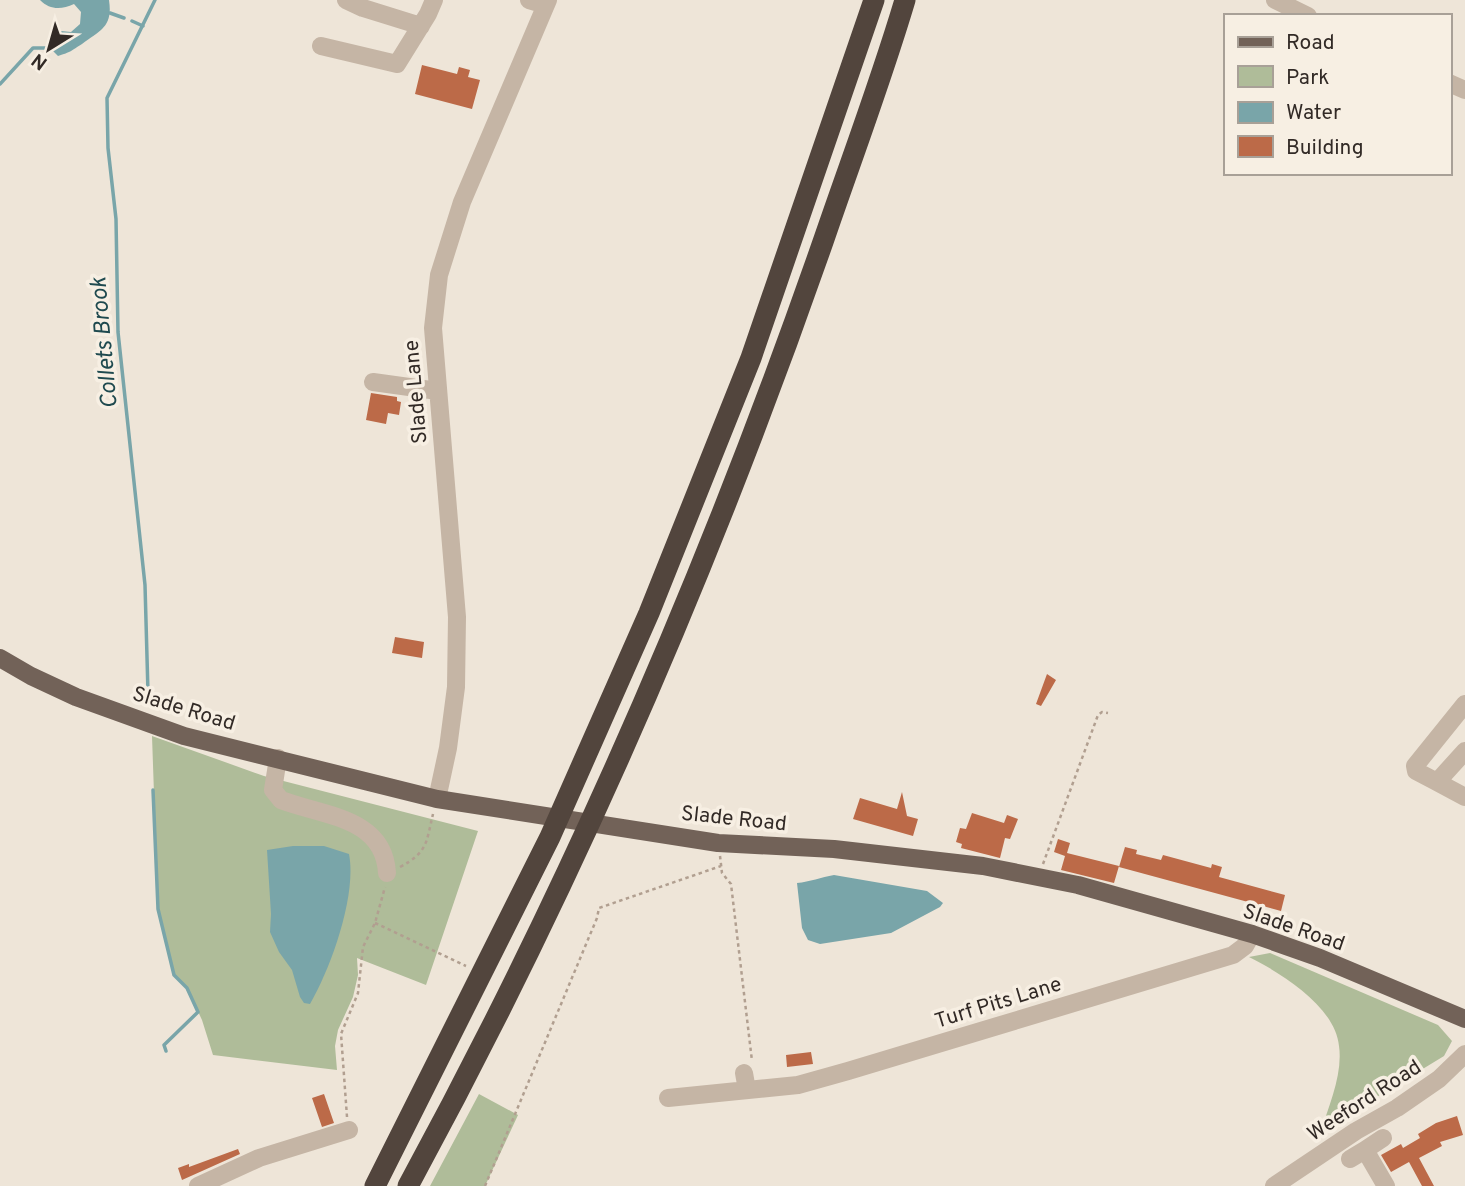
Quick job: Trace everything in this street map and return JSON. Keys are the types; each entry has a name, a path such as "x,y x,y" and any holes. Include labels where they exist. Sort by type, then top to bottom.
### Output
{"highway":[{"path":"376,1186 550,837 649,614 751,358 874,0"},
{"path":"408,1186 519,970 580,842 679,618 768,396 905,0"}],"main road":[{"name":"Slade Road","path":"0,657 31,676 76,697 184,736 437,799 718,843 906,856 983,866 1113,894 1252,934 1320,958 1465,1019"}],"street":[{"path":"346,0 421,26"},
{"path":"321,46 397,64 434,0"},
{"path":"1275,0 1304,14"},
{"name":"Slade Lane","path":"437,799 448,748 456,687 457,617 433,328 439,275 462,202 541,2"},
{"path":"373,382 438,391"},
{"path":"1465,704 1415,766 1416,771 1465,797"},
{"path":"1437,782 1465,751"},
{"path":"278,758 274,790 281,800 356,824 379,843 386,857 387,873"},
{"name":"Turf Pits Lane","path":"668,1098 745,1081 798,1085 848,1071 1233,955 1245,946 1252,934"},
{"name":"Weeford Road","path":"1279,1184 1356,1131 1440,1079 1465,1054"},
{"path":"198,1186 259,1158 349,1130"},
{"path":"1383,1138 1357,1155 1386,1186"}],"path":[{"path":"1038,877 1098,715 1102,712 1108,713"},
{"path":"349,1130 343,1085 341,1034 358,992 363,947 375,923 385,891 387,873 416,858 426,847 437,799"},
{"path":"485,1186 597,918 598,908 721,866"},
{"path":"722,873 731,884 754,1059 745,1081"},
{"path":"375,923 460,964"}],"green space":[{"path":"152,736 264,776 478,831 426,985 357,958 358,975 353,997 338,1030 335,1046 337,1070 213,1055 202,1020 187,988 174,975 158,909"},
{"path":"1270,953 1438,1025 1452,1041 1444,1056 1321,1131 1339,1067 1339,1046 1335,1031 1328,1017 1304,992 1249,957"},
{"path":"479,1094 518,1115 485,1186 430,1186"}],"water":[{"path":"40,0 109,0 109,16 100,31 62,55 58,56 50,48 51,30 71,32 80,24 81,12 74,4 56,8"},
{"path":"293,846 324,846 349,854 346,910 334,952 310,1004 304,1003 300,997 292,970 279,952 270,932 267,850"},
{"path":"834,875 927,891 943,903 891,933 820,944 808,940 802,928 797,883"}],"building":[{"path":"422,65 457,74 459,67 470,70 468,77 480,80 472,109 415,94"},
{"path":"371,393 397,397 397,401 401,402 399,415 388,413 386,424 366,420"},
{"path":"395,637 424,642 422,658 392,653"},
{"path":"1047,674 1056,680 1041,706 1036,704"},
{"path":"902,792 907,816 918,819 913,836 853,819 860,798 897,809"},
{"path":"972,813 1004,823 1007,815 1018,819 1010,839 1005,838 1000,858 961,848 962,844 956,842 960,828 966,829"},
{"path":"1058,839 1070,843 1067,853 1119,866 1114,883 1061,870 1065,856 1054,852"},
{"path":"1125,847 1137,850 1136,854 1161,860 1163,855 1211,868 1212,864 1222,867 1219,877 1285,895 1281,911 1119,867"},
{"path":"811,1052 813,1064 787,1067 786,1055"},
{"path":"324,1094 334,1123 322,1127 312,1098"},
{"path":"1457,1116 1463,1135 1440,1142 1442,1146 1419,1158 1434,1186 1422,1186 1409,1162 1391,1172 1381,1155 1401,1144 1403,1148 1420,1138 1418,1134 1436,1123"},
{"path":"238,1149 240,1154 182,1180 178,1168 189,1164 189,1167"}],"waterway":[{"name":"Collets Brook","path":"148,693 145,585 118,332 116,219 108,148 107,98 155,0"},
{"path":"110,13 124,18"},
{"path":"132,21 143,26"},
{"path":"0,84 33,48 50,48"},
{"name":"Collets Brook","path":"153,790 158,909 174,975 187,988 198,1012 164,1045 166,1051"}]}
